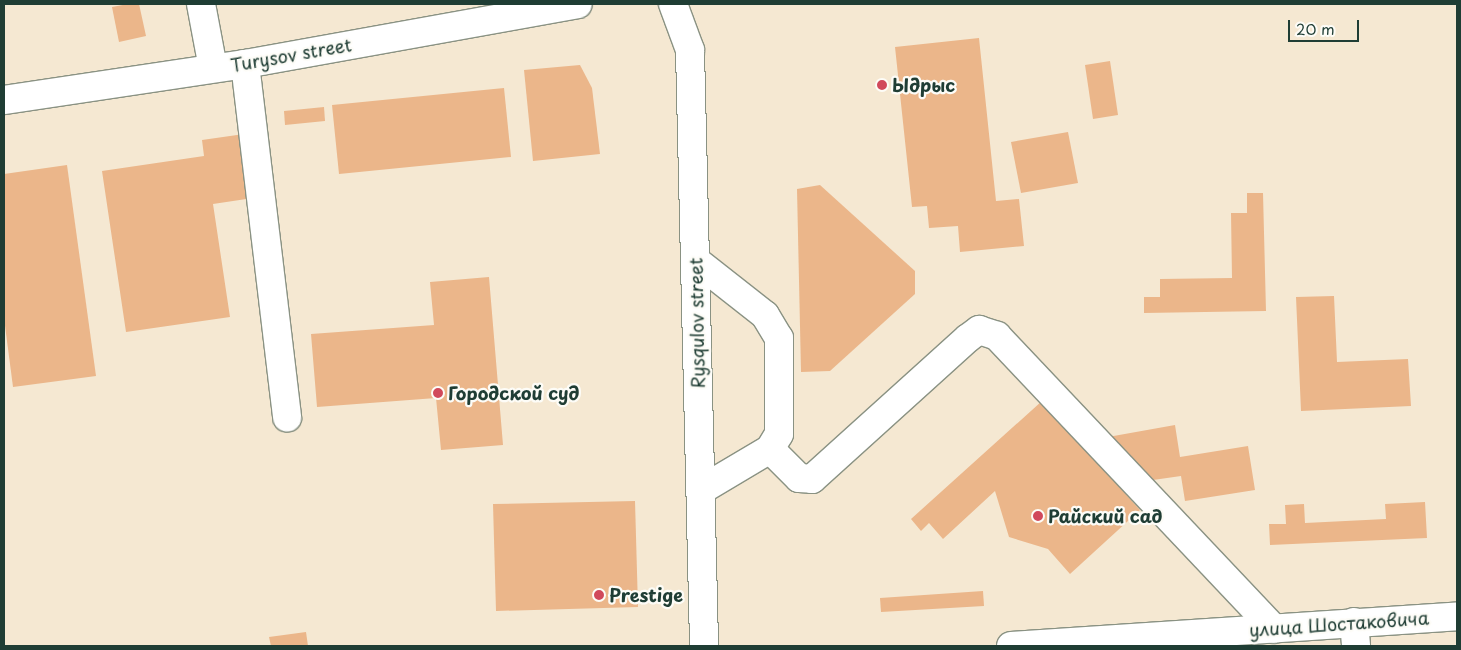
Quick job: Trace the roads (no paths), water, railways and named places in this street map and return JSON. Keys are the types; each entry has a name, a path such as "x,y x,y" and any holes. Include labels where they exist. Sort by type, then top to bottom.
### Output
{"street":[{"path":"200,4 213,68"},
{"name":"Turysov street","path":"4,100 245,64 578,4"},
{"name":"Rysqulov street","path":"673,4 690,50 704,646"},
{"path":"245,64 287,418"},
{"path":"695,260 765,315 778,338 779,434 770,449 701,490"},
{"path":"770,449 799,478 812,479 968,338 979,330 997,336 1274,629"},
{"name":"улица Шостаковича","path":"1011,646 1274,629 1355,634 1457,616"}],"place":[{"name":"Ыдрыс","path":"882,85"},
{"name":"Городской суд","path":"438,393"},
{"name":"Райский сад","path":"1038,516"},
{"name":"Prestige","path":"599,595"}]}
